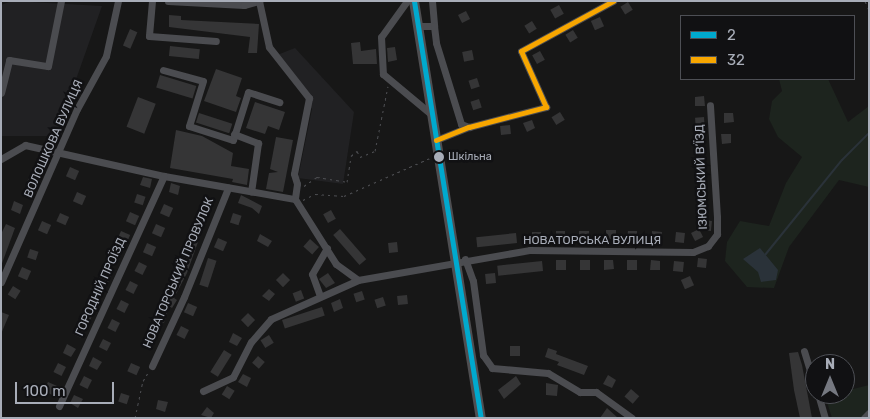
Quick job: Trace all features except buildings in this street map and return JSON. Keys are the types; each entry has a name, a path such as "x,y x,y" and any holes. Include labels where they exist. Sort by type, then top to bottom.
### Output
{"highway":[{"path":"414,1 436,140 460,260 480,418"}],"street":[{"path":"1,93 9,60 48,66 61,1"},
{"name":"ВОЛОШКОВА ВУЛИЦЯ","path":"1,282 61,151 78,109 106,56 118,1"},
{"path":"152,1 149,36 216,41"},
{"path":"168,1 244,5 259,1 270,47 309,98 294,174 296,197 336,264 358,280"},
{"path":"407,1 381,37 383,74 432,115"},
{"path":"432,1 436,43 461,124 469,127"},
{"path":"436,140 469,127 546,107 521,51 613,1"},
{"path":"418,26 434,26"},
{"path":"162,70 203,81 190,126 233,140 248,92 279,102"},
{"name":"ІЗЮМСЬКИЙ В’ЇЗД","path":"708,246 717,234 710,105"},
{"path":"234,134 258,143 251,192"},
{"path":"1,159 25,145 61,151 164,176 251,192 296,197"},
{"name":"ГОРОДНІЙ ПРОЇЗД","path":"59,406 164,176"},
{"name":"НОВАТОРСЬКИЙ ПРОВУЛОК","path":"152,366 184,297 228,188"},
{"name":"НОВАТОРСЬКА ВУЛИЦЯ","path":"203,391 233,377 251,342 271,319 358,280 460,260 530,250 693,252 708,246"},
{"path":"320,296 312,274 314,266 327,248"},
{"path":"460,260 474,281 483,355 492,368 548,373 580,392 596,392 632,418"},
{"path":"821,404 825,418"},
{"path":"864,418 869,413"}],"path":[{"path":"865,1 869,10"},
{"path":"296,197 317,178 347,182 351,156 357,151 360,157 375,151 389,79"},
{"path":"296,197 315,194 344,196 430,158"},
{"path":"135,418 143,381 152,366"}],"shaded area":[{"path":"12,1 102,6 56,136 1,136 1,5"},
{"path":"295,48 354,112 343,184 298,178 312,109 277,55"},
{"path":"779,80 828,80 848,122 869,106 869,187 839,180 789,247 774,288 747,287 725,261 727,242 740,221 769,226 786,183 802,157 778,137 769,119 772,101 782,91"},
{"path":"760,248 778,270 776,280 761,282 758,272 743,259"},
{"path":"869,385 869,418 832,418 828,404 855,404 855,388"}],"waterway":[{"path":"765,255 842,160 869,133"}],"transit line":[{"name":"2","path":"414,1 481,418"},
{"name":"32","path":"436,140 469,127 546,107 521,51 613,1"}],"place":[{"name":"Шкільна","path":"439,157"}]}
